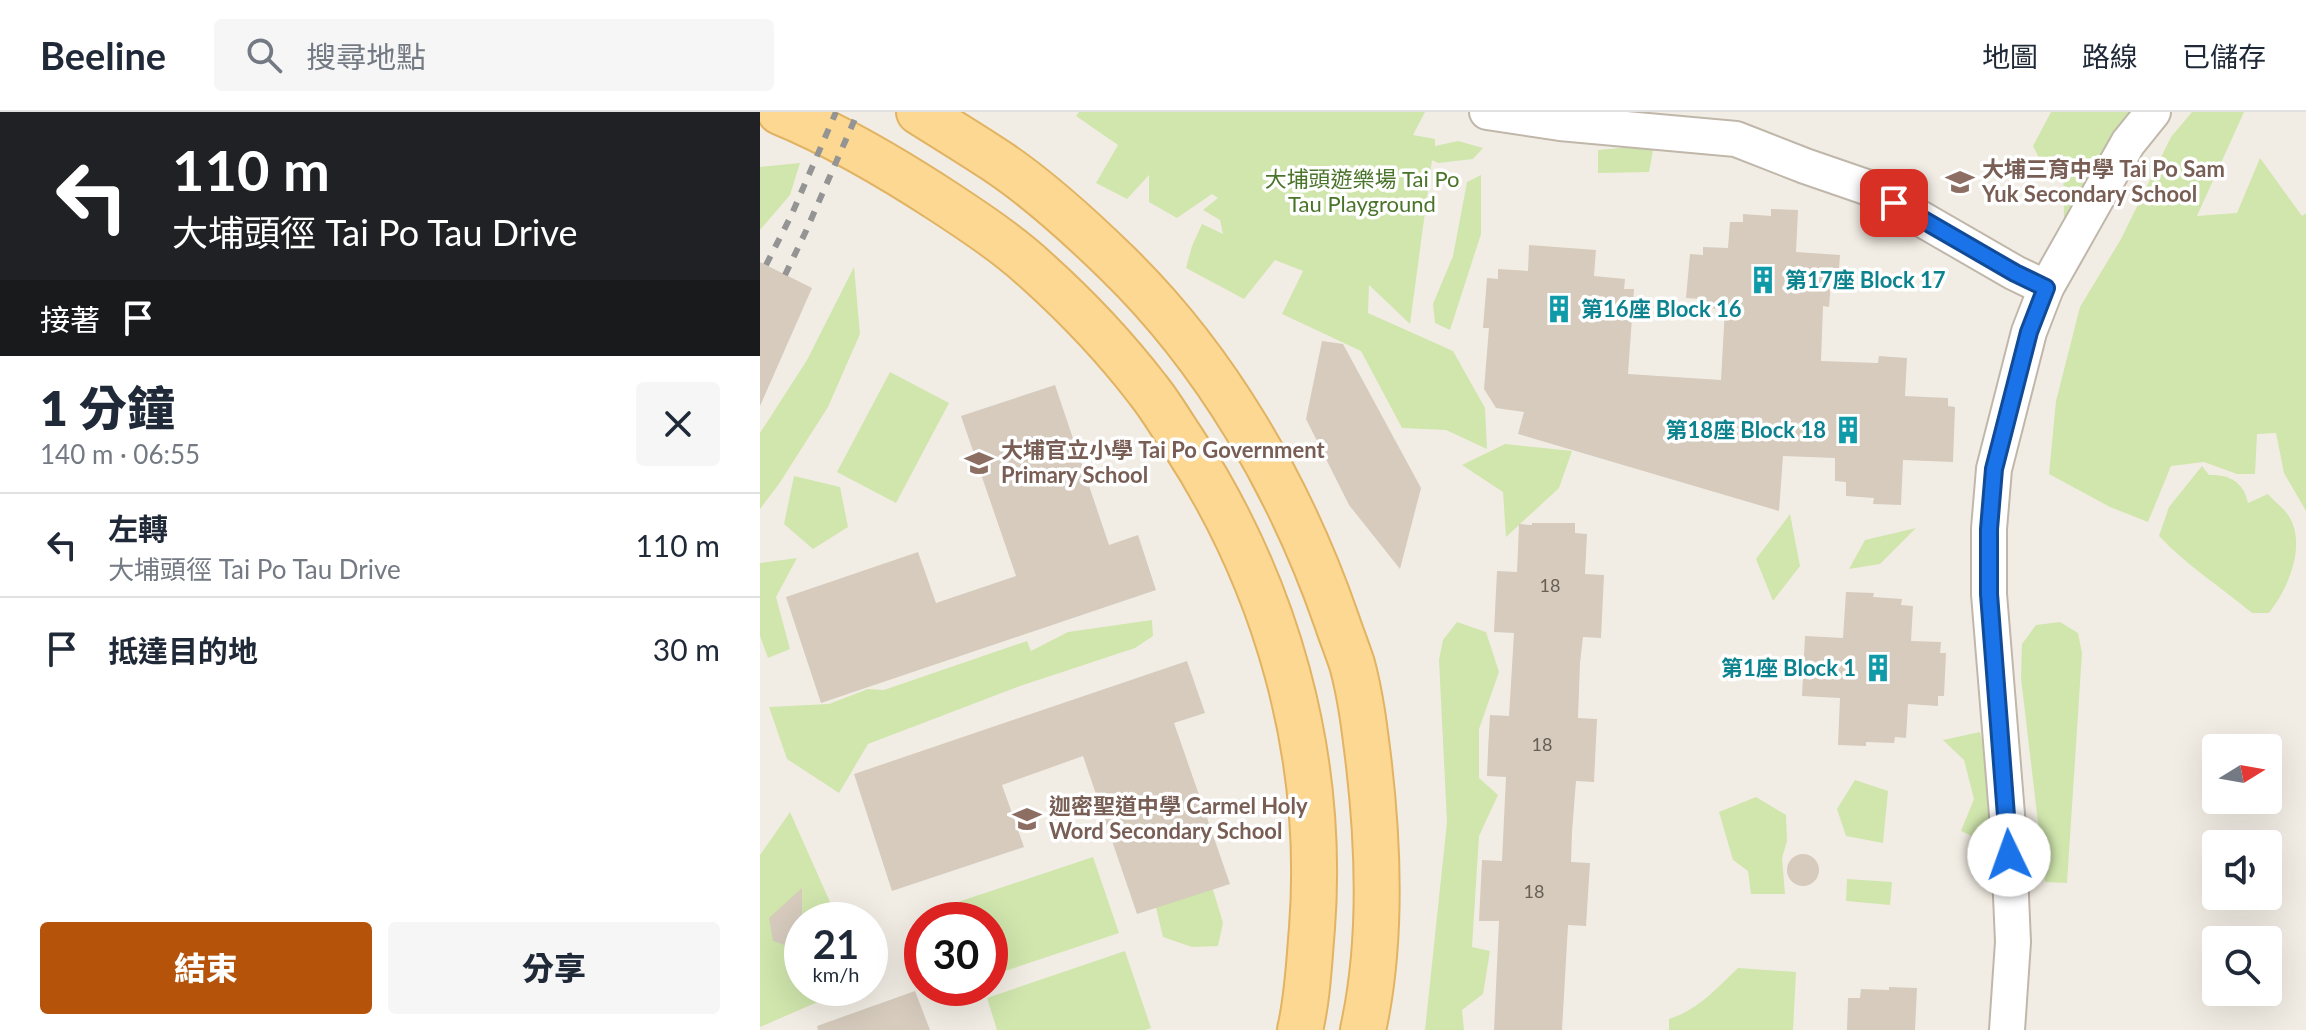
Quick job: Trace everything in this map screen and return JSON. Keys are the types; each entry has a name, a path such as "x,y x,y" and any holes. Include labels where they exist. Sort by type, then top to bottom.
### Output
{"main road":[{"path":"780,112 895,170 971,220 1034,268 1092,324 1149,391 1195,460 1234,528 1267,603 1288,670 1303,737 1313,812 1315,890 1306,1004 1300,1030"},
{"path":"919,112 1003,165 1066,215 1118,264 1165,316 1213,376 1250,434 1320,571 1352,664 1374,804 1377,880 1375,945 1363,1030"}],"street":[{"path":"1487,112 1560,123 1736,139 1866,187 2046,288"},
{"path":"2007,1030 2013,942 2008,827 1989,594 1989,529 1994,469 2029,332 2046,288 2128,143 2153,112"}],"green space":[{"name":"大埔頭遊樂場 Tai Po Tau Playground","path":"1079,112 1425,112 1413,135 1435,139 1435,146 1458,141 1483,148 1473,159 1438,163 1432,160 1410,324 1369,285 1368,313 1453,351 1485,408 1487,449 1446,430 1402,428 1361,351 1282,314 1303,271 1275,260 1244,299 1186,268 1202,224 1223,234 1220,220 1203,210 1218,198 1212,194 1177,218 1149,202 1149,175 1127,199 1096,183 1118,145 1076,116"},
{"path":"2051,112 2140,112 2064,220 2063,154 2042,164 2033,146"},
{"path":"2192,112 2244,112 2197,216 2237,213 2260,158 2302,216 2306,213 2306,511 2284,473 2276,433 2257,434 2255,474 2237,474 2204,462 2171,466 2148,522 2110,507 2049,474 2056,401 2080,307 2121,239 2171,137"},
{"path":"1654,145 1649,172 1598,173 1598,150"},
{"path":"800,163 790,195 760,230 760,167"},
{"path":"1481,175 1481,234 1450,330 1435,323 1433,304 1453,256 1467,182"},
{"path":"854,267 860,334 828,407 760,509 760,433 807,360"},
{"path":"890,372 949,403 896,503 837,472"},
{"path":"1505,444 1572,451 1559,488 1506,537 1503,492 1462,465"},
{"path":"2202,466 2209,475 2223,476 2239,485 2248,503 2268,494 2290,518 2296,542 2293,567 2283,592 2269,613 2252,613 2159,536 2169,507"},
{"path":"794,476 840,487 848,527 813,549 784,524"},
{"path":"1790,514 1800,566 1773,601 1756,559"},
{"path":"1916,528 1880,564 1849,569 1865,540"},
{"path":"797,558 776,597 790,649 768,658 760,636 760,563"},
{"path":"1152,620 1153,636 1135,648 1020,686 868,744 839,793 787,759 769,707 829,704 868,689 884,690 1027,641 1031,651 1068,632"},
{"path":"1457,622 1486,632 1499,672 1479,729 1479,778 1498,795 1479,836 1472,947 1490,951 1483,994 1462,1010 1464,1030 1425,1030 1447,822 1439,660 1443,640"},
{"path":"2060,622 2078,633 2082,653 2067,883 2045,882 2021,678 2022,644 2036,625"},
{"path":"1980,732 2005,840 1991,845 1961,831 1974,799 1964,760 1943,740"},
{"path":"1855,780 1888,791 1883,843 1846,836 1837,809"},
{"path":"1756,797 1786,815 1787,841 1782,858 1785,894 1751,894 1748,871 1733,860 1719,812"},
{"path":"790,812 830,902 784,902 784,1006 808,1006 760,1027 760,855"},
{"path":"1093,857 1119,933 1008,970 1008,902 958,902"},
{"path":"1847,879 1892,882 1890,905 1846,901"},
{"path":"1211,883 1223,923 1218,946 1192,947 1163,937 1153,895"},
{"path":"1125,951 1151,1028 997,1030 990,1006 1008,1006 1008,991"},
{"path":"1738,968 1796,972 1793,1030 1669,1030 1669,1019 1698,1004"}],"building":[{"path":"1771,209 1798,210 1796,252 1840,255 1838,281 1831,281 1829,307 1823,306 1821,361 1878,363 1879,356 1907,358 1905,396 1948,398 1948,406 1955,407 1953,462 1903,460 1901,505 1873,504 1874,498 1846,496 1846,482 1835,481 1835,458 1783,456 1779,511 1518,434 1524,412 1496,408 1484,389 1489,328 1483,328 1487,278 1498,279 1498,269 1528,271 1529,245 1596,250 1594,276 1625,279 1624,289 1634,289 1628,374 1721,380 1725,309 1700,308 1700,299 1686,298 1690,254 1703,255 1703,247 1728,248 1730,222 1743,222 1743,214 1771,216"},
{"path":"760,262 812,288 760,406"},
{"path":"1322,341 1343,344 1421,488 1400,569 1349,505 1306,419"},
{"path":"1055,385 1109,545 1138,535 1156,590 821,703 786,597 918,552 936,603 1016,576 961,416"},
{"path":"1575,523 1575,533 1587,534 1585,574 1604,575 1601,638 1583,637 1580,663 1578,718 1597,719 1594,782 1576,781 1572,832 1571,862 1590,863 1586,926 1568,925 1562,1030 1494,1030 1499,921 1479,921 1482,860 1502,861 1506,777 1487,776 1488,750 1490,715 1509,716 1514,633 1494,632 1497,571 1517,572 1519,524"},
{"name":"第1座 Block 1","path":"1846,592 1874,593 1873,597 1902,599 1901,605 1913,606 1911,641 1941,642 1940,653 1946,653 1944,696 1938,696 1938,706 1908,704 1906,738 1895,737 1894,743 1838,745 1840,698 1802,696 1805,636 1843,638"},
{"path":"1187,661 1205,713 1174,723 1230,884 1137,914 1083,756 1002,785 1024,847 892,891 854,774"},
{"path":"1803,854 1814,859 1819,870 1814,881 1803,886 1792,881 1787,870 1792,859"},
{"path":"802,888 802,902 787,902"},
{"path":"784,904 784,945 773,941 769,918"},
{"path":"1889,987 1917,988 1915,1030 1847,1030 1848,998 1860,998 1861,989 1889,990"},
{"path":"904,995 904,1006 921,1006 930,1030 818,1030 817,1026 873,1006 888,1006 888,1001"}],"railway":[{"path":"766,265 836,112"},
{"path":"785,275 858,112"}],"place":[{"name":"大埔三育中學 Tai Po Sam Yuk Secondary School","path":"1960,182"},
{"name":"第17座 Block 17","path":"1763,280"},
{"name":"第16座 Block 16","path":"1559,309"},
{"name":"第18座 Block 18","path":"1848,430"},
{"name":"大埔官立小學 Tai Po Government Primary School","path":"979,463"},
{"name":"第1座 Block 1","path":"1878,668"},
{"name":"迦密聖道中學 Carmel Holy Word Secondary School","path":"1027,819"}],"route":[{"path":"1894,203 2046,288 2029,332 1994,469 1989,529 1989,594 2009,855"}]}
